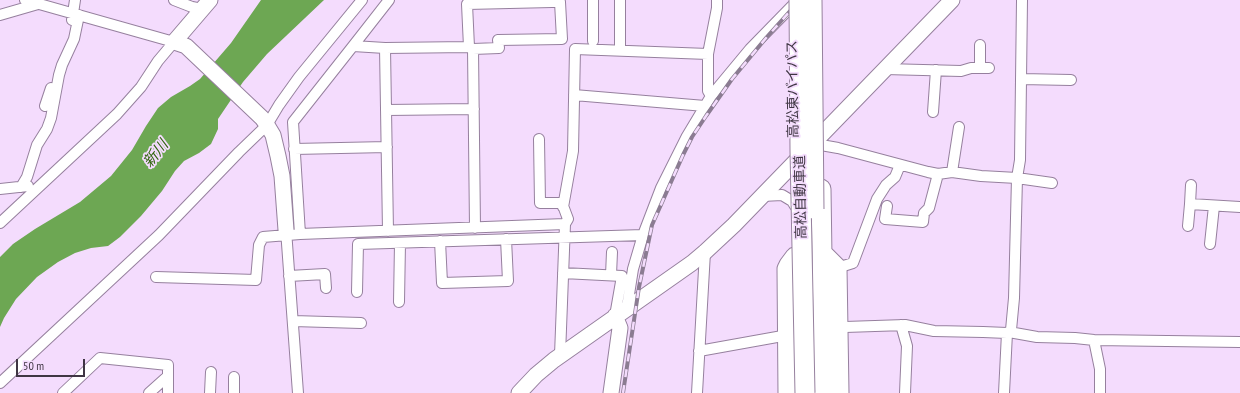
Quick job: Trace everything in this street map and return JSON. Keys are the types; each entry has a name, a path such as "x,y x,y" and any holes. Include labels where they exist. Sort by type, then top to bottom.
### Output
{"highway":[{"name":"高松自動車道","path":"812,0 816,393"},
{"name":"高松東バイパス","path":"820,0 824,393"},
{"name":"高松自動車道","path":"794,2 800,159 804,393"},
{"name":"高松東バイパス","path":"794,2 794,163 797,393"},
{"path":"822,253 837,268 839,393"},
{"path":"788,393 787,269 795,257"}],"street":[{"path":"25,0 180,44 264,122 273,135 282,176 291,233"},
{"path":"21,187 27,177 37,145 47,129 51,118 59,75 74,39 76,14 75,0"},
{"path":"174,0 192,7 206,5"},
{"path":"0,383 159,235 239,152 279,105 362,0"},
{"path":"298,393 290,276 294,149 293,122 389,0"},
{"path":"593,0 593,41"},
{"path":"620,0 620,50"},
{"path":"711,96 708,91 708,54 717,8 717,0"},
{"path":"519,393 536,375 560,354 692,263 705,252 734,225 794,163 821,140 885,69 952,0"},
{"path":"1004,393 1008,332 1011,330 1014,298 1017,178 1020,160 1022,0"},
{"path":"353,46 385,48 471,48 498,48 498,40 562,39 560,2 467,4 471,48 474,109 474,228"},
{"path":"627,308 633,269 660,188 687,136 711,96 750,49 794,2"},
{"path":"0,15 38,4"},
{"path":"0,223 117,114 141,87 158,61 180,44 206,5"},
{"path":"45,106 51,93 54,73 69,37 76,14"},
{"path":"885,69 961,71 971,68 985,68 980,45"},
{"path":"385,48 388,231"},
{"path":"560,354 565,224 568,220 563,206 573,151 575,49 708,54"},
{"path":"933,112 936,70"},
{"path":"1021,79 1071,80"},
{"path":"574,95 704,106"},
{"path":"386,110 474,109"},
{"path":"952,172 959,127"},
{"path":"539,139 540,203 562,203 563,206"},
{"path":"821,140 838,148 938,174 952,172 1052,183"},
{"path":"294,149 387,147"},
{"path":"837,268 853,263 878,199 886,185 895,177 900,165"},
{"path":"887,206 885,219 923,222 924,213 929,208 938,174"},
{"path":"0,189 40,185"},
{"path":"1188,226 1191,185"},
{"path":"762,196 782,195 792,201 795,206"},
{"path":"1190,204 1240,208"},
{"path":"1210,244 1214,206"},
{"path":"156,277 256,280 259,245 263,237 291,233 565,224"},
{"path":"357,292 358,244 644,235"},
{"path":"440,242 442,283 493,282 508,281 506,239"},
{"path":"399,302 400,243"},
{"path":"611,275 612,252"},
{"path":"697,393 705,252"},
{"path":"563,273 622,276 615,316 620,328 611,393"},
{"path":"290,276 325,274 326,288"},
{"path":"293,321 361,323"},
{"path":"901,325 907,346 905,393"},
{"path":"838,328 901,325 934,331 1008,332 1037,337 1094,340 1240,342"},
{"path":"699,351 788,335"},
{"path":"1094,340 1100,369 1100,393"},
{"path":"63,393 100,358 168,365 168,393"},
{"path":"210,372 210,393"},
{"path":"149,393 168,376"},
{"path":"234,377 234,393"}],"water":[{"name":"新川","path":"261,0 324,0 267,54 243,82 218,119 218,129 211,144 199,153 184,161 141,216 120,237 108,246 91,248 75,253 58,262 37,277 16,299 0,327 0,257 13,244 80,202 111,176 132,150 158,108 171,97 200,79 231,43"}],"railway":[{"path":"623,393 639,287 652,225 683,155 692,137 732,79 800,0"}]}
